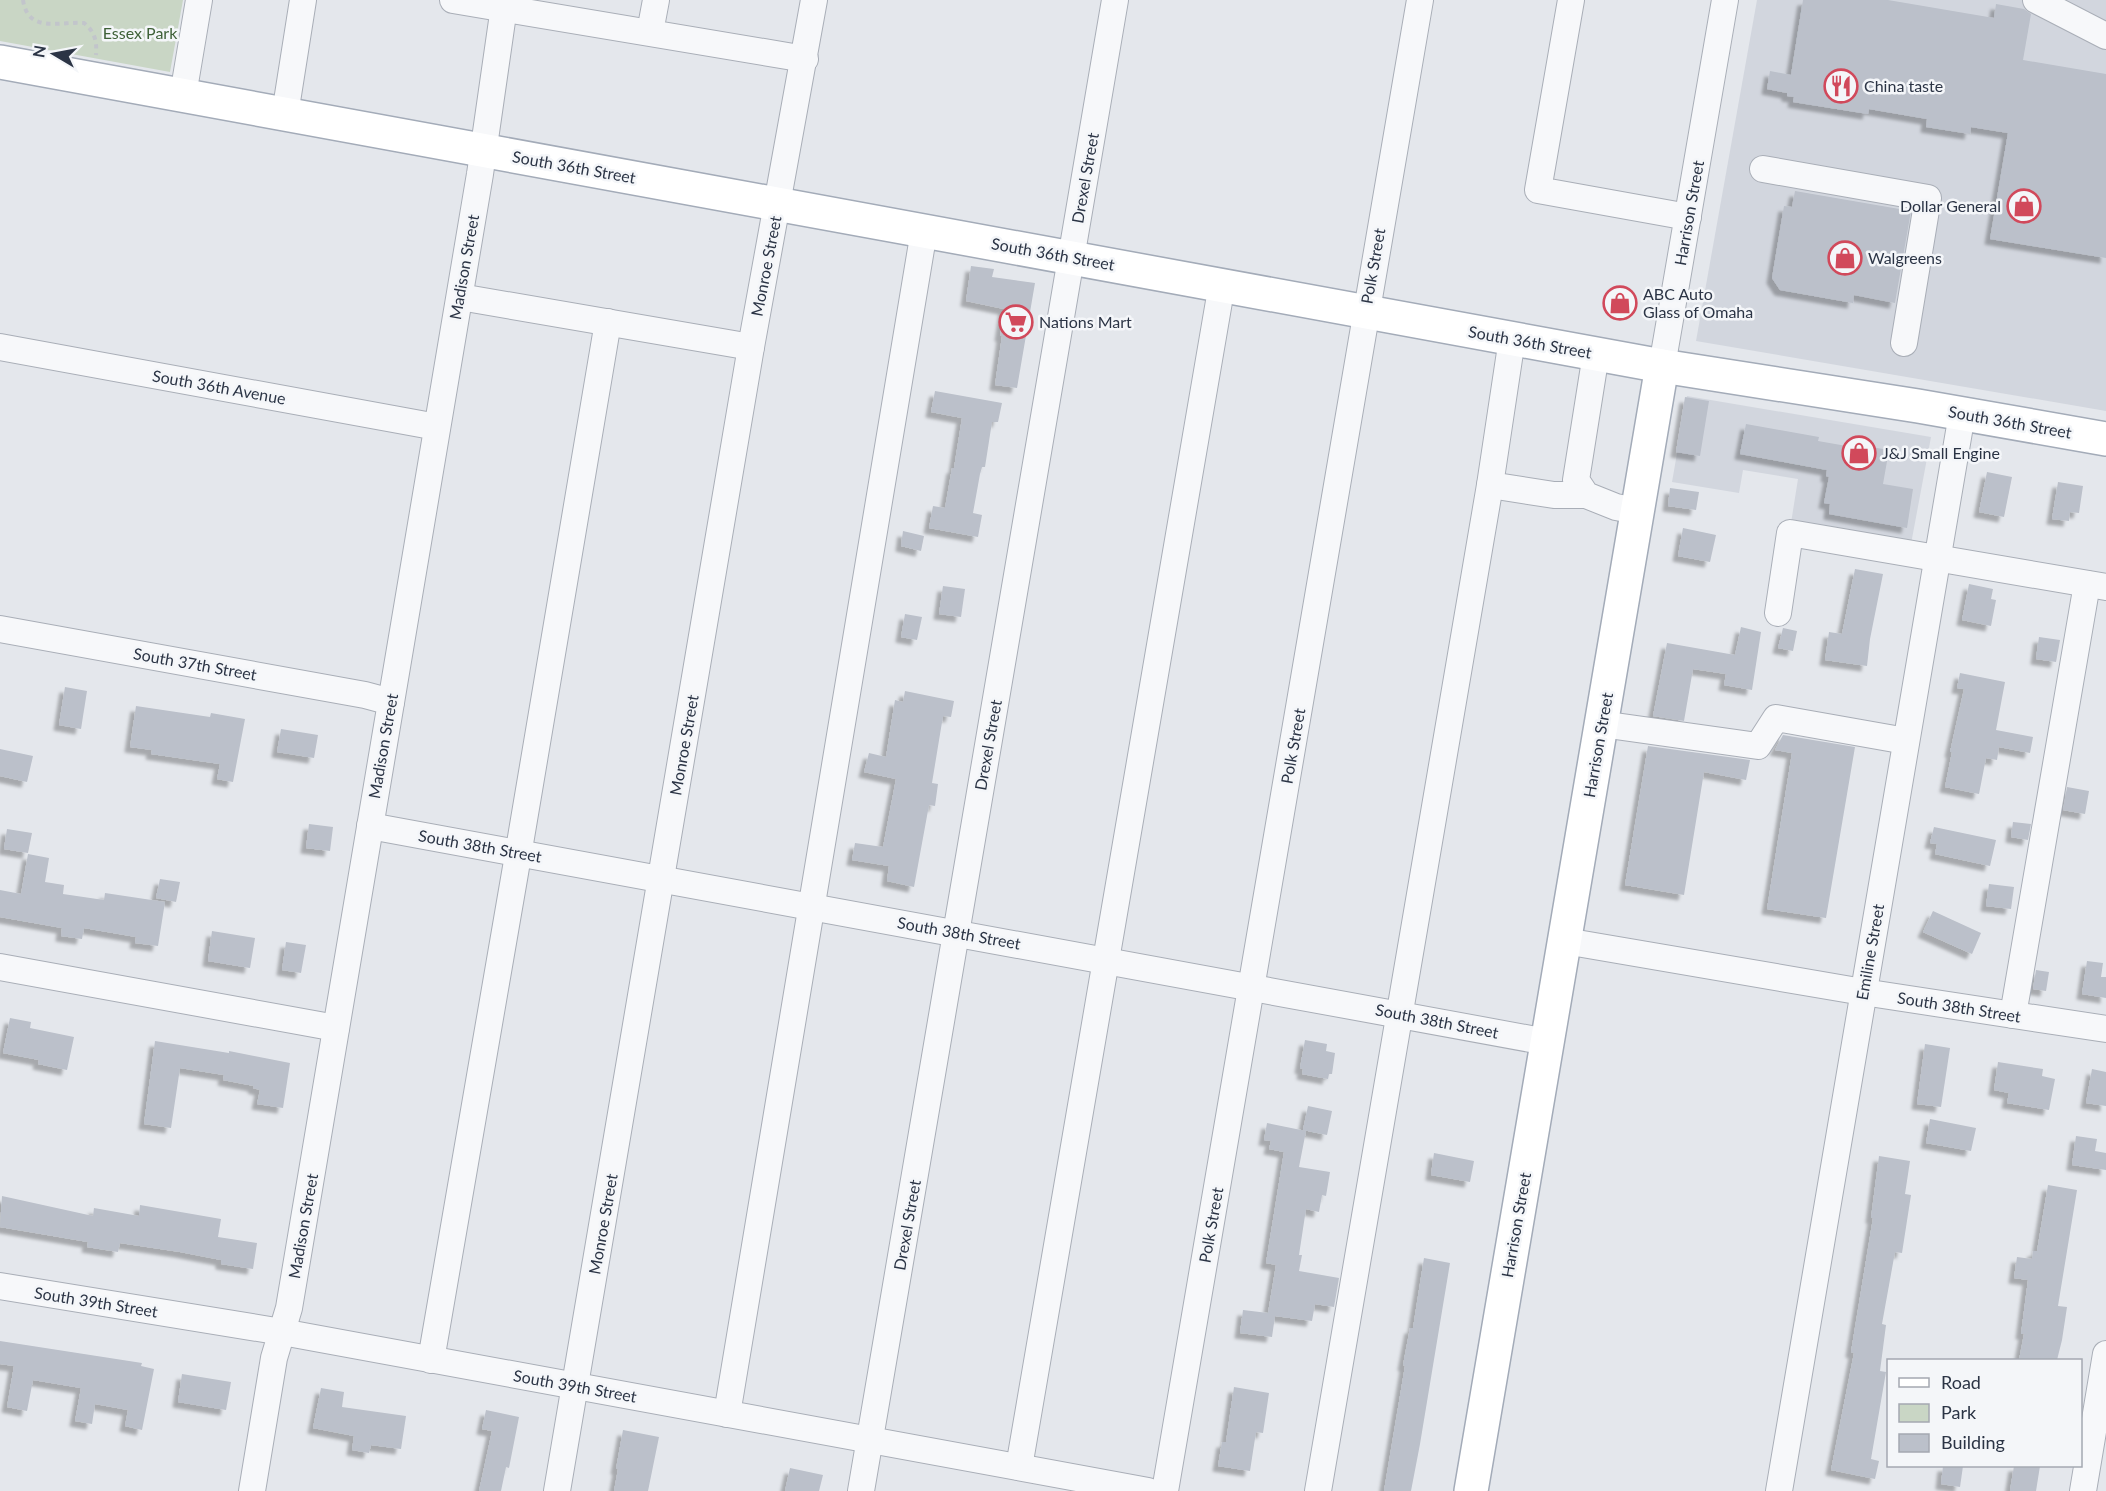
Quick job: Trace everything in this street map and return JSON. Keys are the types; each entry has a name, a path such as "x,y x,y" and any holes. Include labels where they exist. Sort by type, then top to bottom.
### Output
{"main road":[{"name":"South 36th Street","path":"0,62 1071,256 1662,366 2106,439"},
{"name":"Harrison Street","path":"1471,1491 1662,366"}],"street":[{"path":"183,95 199,0"},
{"path":"285,114 303,0"},
{"path":"453,0 504,4 805,59"},
{"path":"650,32 656,0"},
{"name":"Monroe Street","path":"557,1491 751,347 814,0"},
{"name":"Drexel Street","path":"861,1491 1115,0"},
{"name":"Polk Street","path":"1165,1491 1420,0"},
{"path":"1571,0 1538,190 1688,217"},
{"name":"Harrison Street","path":"1662,366 1725,0"},
{"path":"2036,0 2106,36"},
{"name":"Madison Street","path":"252,1491 274,1358 289,1308 460,297 484,151 504,4"},
{"path":"1763,169 1928,198 1904,343"},
{"path":"727,1414 924,231"},
{"path":"1019,1467 1222,284"},
{"path":"460,297 751,347"},
{"path":"431,1360 608,322"},
{"path":"1318,1491 1490,485 1512,339"},
{"name":"South 36th Avenue","path":"0,347 437,427"},
{"path":"1586,495 1576,480 1596,354"},
{"name":"Emiline Street","path":"1779,1491 1962,414"},
{"path":"1490,485 1554,495 1586,495 1616,507 1637,511"},
{"path":"1778,613 1790,533 2097,586 2013,1015"},
{"name":"South 37th Street","path":"0,629 365,695 391,702"},
{"path":"1601,724 1758,746 1776,718 1906,741"},
{"name":"South 38th Street","path":"370,826 1547,1041"},
{"name":"South 38th Street","path":"1565,941 1863,992 2106,1029"},
{"path":"0,967 336,1028"},
{"name":"South 39th Street","path":"0,1286 282,1332 1148,1491"},
{"path":"2083,1491 2106,1354"}],"path":[{"path":"23,0 28,15 36,21 44,24 84,23 95,37 96,59"}],"shaded area":[{"path":"1757,0 2106,0 2106,411 1696,341"},
{"path":"1687,396 1931,437 1911,544 1791,523 1798,479 1743,470 1739,493 1672,482"}],"green space":[{"name":"Essex Park","path":"0,0 183,0 170,72 0,41"}],"building":[{"path":"1803,0 1888,0 1994,18 1996,4 2024,9 2031,14 2023,60 2106,74 2106,258 1990,239 2008,133 1971,127 1970,134 1926,127 1927,119 1869,109 1868,114 1793,102 1794,97 1787,96 1787,93 1767,89 1770,71 1791,75"},
{"name":"Walgreens","path":"1795,191 1911,211 1895,303 1854,295 1853,303 1780,290 1772,278 1784,206 1792,207"},
{"name":"Nations Mart","path":"971,266 994,269 992,277 1035,283 1017,388 995,385 1004,309 966,301"},
{"path":"935,391 1002,403 998,422 992,422 985,467 982,467 980,474 973,513 982,515 978,537 929,528 933,506 945,508 962,418 931,412"},
{"path":"1685,397 1709,401 1700,456 1676,452"},
{"path":"1746,424 1819,437 1818,441 1858,448 1859,445 1889,450 1883,484 1913,489 1907,528 1829,514 1830,504 1824,503 1829,477 1826,476 1827,470 1740,454"},
{"path":"1987,472 2012,477 2004,517 1979,512"},
{"path":"2058,482 2083,486 2079,513 2070,512 2069,521 2052,519"},
{"path":"1670,488 1699,492 1696,510 1668,506"},
{"path":"1683,528 1716,535 1710,562 1678,556"},
{"path":"903,531 924,536 921,551 901,546"},
{"path":"1855,569 1883,574 1867,666 1825,660 1829,632 1842,634"},
{"path":"1969,584 1993,589 1991,599 1996,600 1991,626 1962,620"},
{"path":"943,586 965,589 961,617 939,614"},
{"path":"905,614 922,617 917,640 901,637"},
{"path":"1741,627 1761,632 1752,690 1724,685 1726,674 1693,669 1684,721 1653,716 1667,643 1735,655"},
{"path":"1783,628 1797,631 1793,651 1778,648"},
{"path":"2039,637 2060,640 2056,662 2036,659"},
{"path":"1960,673 2005,682 1996,730 2033,737 2030,753 1999,747 1997,760 1986,758 1979,794 1945,787 1964,689 1957,688"},
{"path":"65,687 87,691 81,729 59,725"},
{"path":"905,691 954,701 951,717 943,716 932,783 938,784 935,806 929,805 914,887 887,881 889,866 852,860 855,843 883,847 896,779 864,772 869,753 886,757 895,700 903,702"},
{"path":"136,706 210,717 211,713 245,719 233,782 217,779 220,764 151,754 152,750 130,747"},
{"path":"281,729 318,735 314,758 277,752"},
{"path":"1783,735 1855,747 1826,918 1767,909 1792,753 1775,750"},
{"path":"1648,746 1750,760 1746,780 1704,772 1684,895 1625,885"},
{"path":"0,749 33,756 27,782 0,776"},
{"path":"2067,787 2089,791 2085,814 2063,810"},
{"path":"2013,822 2031,824 2028,840 2011,837"},
{"path":"309,824 333,827 330,851 306,848"},
{"path":"1934,827 1996,840 1990,866 1935,854 1937,844 1930,843"},
{"path":"7,829 32,833 28,853 4,849"},
{"path":"28,854 49,858 45,882 64,885 63,894 104,900 105,893 165,902 158,946 135,943 136,937 84,928 82,939 61,936 62,928 0,917 0,890 21,894"},
{"path":"160,879 180,882 176,902 156,898"},
{"path":"1989,884 2014,887 2011,909 1986,906"},
{"path":"1933,911 1981,933 1972,954 1923,932"},
{"path":"212,931 255,938 250,968 208,961"},
{"path":"286,942 306,945 301,973 282,970"},
{"path":"2087,961 2103,963 2101,977 2106,977 2106,998 2082,994"},
{"path":"2036,970 2049,972 2046,991 2033,989"},
{"path":"10,1018 31,1022 30,1028 74,1037 67,1070 38,1064 39,1060 3,1053"},
{"path":"1305,1040 1327,1044 1326,1051 1335,1053 1332,1074 1329,1074 1328,1079 1302,1074 1303,1069 1300,1068"},
{"path":"155,1041 229,1053 229,1051 290,1063 283,1108 257,1104 260,1090 253,1088 254,1086 223,1080 224,1075 180,1068 171,1128 144,1124"},
{"path":"1925,1044 1950,1048 1941,1107 1917,1104"},
{"path":"1998,1062 2043,1069 2042,1076 2055,1079 2049,1110 2007,1103 2009,1093 1994,1090"},
{"path":"2092,1069 2106,1072 2106,1106 2086,1103"},
{"path":"1308,1106 1332,1111 1327,1135 1303,1130"},
{"path":"1930,1119 1976,1128 1971,1151 1926,1143"},
{"path":"1267,1123 1306,1131 1299,1167 1330,1172 1326,1196 1322,1195 1319,1212 1306,1209 1299,1271 1339,1278 1334,1307 1315,1304 1312,1321 1275,1316 1272,1337 1240,1333 1243,1310 1268,1313 1276,1265 1266,1263 1284,1152 1269,1149 1271,1141 1264,1140"},
{"path":"2076,1136 2097,1139 2095,1151 2106,1153 2106,1170 2072,1165"},
{"path":"1434,1153 1474,1161 1470,1182 1431,1175"},
{"path":"1879,1156 1910,1161 1905,1194 1911,1195 1902,1253 1895,1252 1882,1324 1886,1325 1880,1371 1886,1372 1871,1459 1879,1461 1875,1479 1831,1470 1854,1353 1851,1352 1873,1218 1871,1218"},
{"path":"2048,1185 2077,1190 2058,1306 2067,1307 2057,1359 2019,1359 2024,1334 2021,1334 2028,1280 2014,1278 2017,1257 2032,1259 2033,1251 2037,1251"},
{"path":"2,1196 93,1216 94,1208 139,1216 140,1205 221,1219 218,1237 257,1243 253,1269 221,1264 221,1260 120,1243 118,1252 87,1247 88,1242 0,1227"},
{"path":"1424,1258 1450,1263 1420,1444 1411,1491 1384,1491 1405,1366 1403,1365 1410,1328 1413,1328"},
{"path":"0,1341 142,1363 141,1366 154,1369 142,1430 125,1426 128,1410 95,1404 92,1424 75,1421 81,1388 33,1380 27,1411 7,1407 14,1366 0,1364"},
{"path":"182,1374 231,1382 226,1410 178,1402"},
{"path":"1234,1387 1269,1393 1263,1433 1256,1432 1250,1471 1218,1466 1222,1442 1226,1442"},
{"path":"321,1388 344,1392 342,1407 406,1416 401,1449 371,1445 369,1453 352,1450 354,1436 313,1428"},
{"path":"486,1410 519,1417 509,1468 506,1467 501,1491 479,1491 492,1431 482,1429"},
{"path":"623,1430 659,1437 648,1491 614,1491"},
{"path":"1943,1467 1963,1467 1960,1487 1941,1484"},
{"path":"2014,1467 2040,1467 2036,1491 2010,1491"},
{"path":"790,1468 823,1475 819,1491 785,1491"}],"place":[{"name":"China taste","path":"1841,86"},
{"name":"Dollar General","path":"2024,206"},
{"name":"Walgreens","path":"1845,258"},
{"name":"ABC Auto Glass of Omaha","path":"1620,303"},
{"name":"Nations Mart","path":"1016,322"},
{"name":"J&J Small Engine","path":"1859,453"}]}
